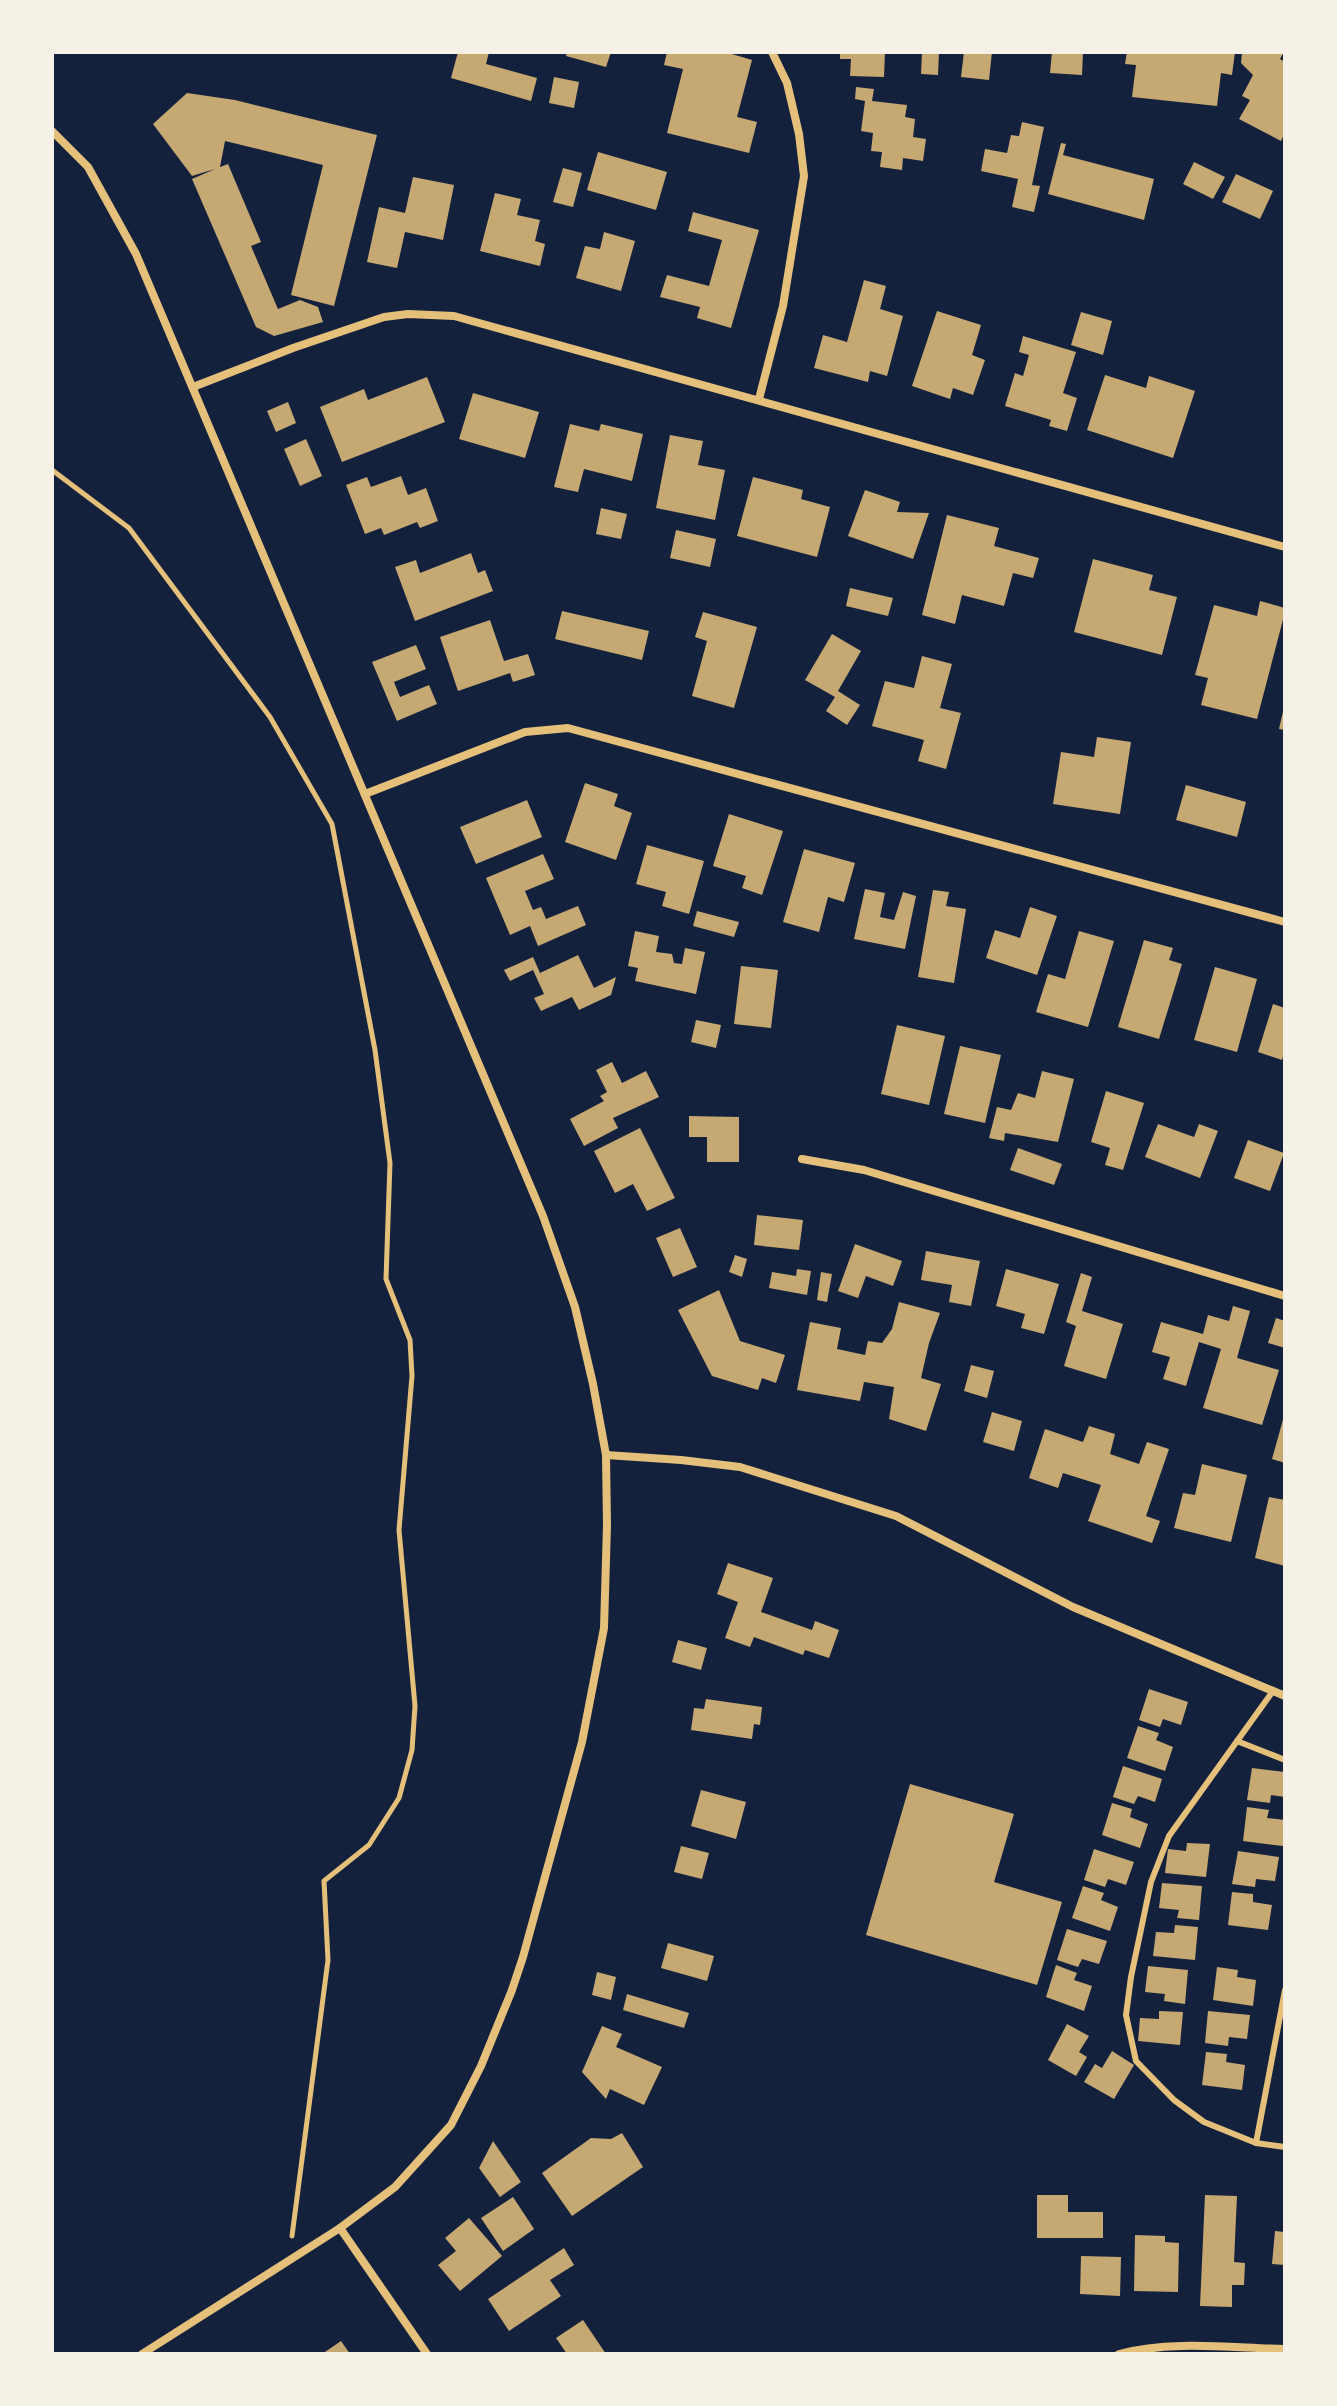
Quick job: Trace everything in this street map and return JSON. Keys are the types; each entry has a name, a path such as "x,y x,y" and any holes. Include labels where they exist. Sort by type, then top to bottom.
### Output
{"street":[{"path":"759,399 783,306 804,176 799,134 787,83 772,52"},
{"path":"52,131 88,167 120,223 193,387 543,1216 575,1307 606,1455 604,1628 582,1742 523,1957 481,2066 451,2125 395,2187 340,2228 142,2354"},
{"path":"193,387 384,317 408,314 454,316 1285,547"},
{"path":"365,794 477,748 525,732 568,728 1285,922"},
{"path":"802,1159 864,1170 1285,1296"},
{"path":"606,1455 740,1467 896,1516 1073,1607 1285,1696"},
{"path":"340,2228 427,2354"},
{"path":"1119,2354 1177,2347 1285,2349"}],"lane":[{"path":"1273,1691 1169,1836 1151,1882 1126,2015 1136,2061 1174,2100 1204,2122 1256,2143 1285,2147"},
{"path":"1237,1741 1285,1760"},
{"path":"1256,2143 1285,1990"}],"path":[{"path":"52,470 129,528 270,717 332,824 381,1092 390,1163 386,1279 410,1340 412,1376 399,1530 415,1706 412,1750 399,1798 369,1845 324,1881 328,1960 289,2261"}],"building":[{"path":"458,52 489,52 486,64 537,78 531,101 451,78"},
{"path":"567,52 611,52 606,67 566,56"},
{"path":"667,52 725,52 752,60 737,117 757,122 749,153 667,133 683,69 664,65"},
{"path":"840,52 885,52 884,77 850,76 851,59 840,59"},
{"path":"922,52 939,52 938,75 921,74"},
{"path":"964,52 992,52 989,80 961,77"},
{"path":"1052,52 1083,52 1082,75 1050,73"},
{"path":"1127,52 1235,52 1232,75 1221,73 1217,106 1132,97 1136,65 1125,64"},
{"path":"1242,52 1284,52 1280,59 1285,62 1285,133 1281,141 1239,119 1250,100 1242,96 1253,75 1241,63"},
{"path":"554,77 579,82 574,108 549,103"},
{"path":"856,87 874,89 872,101 907,105 905,117 915,119 913,137 926,139 923,161 903,158 902,170 880,167 882,152 871,151 873,133 861,131 865,101 855,99"},
{"path":"187,93 235,100 377,135 334,306 291,295 323,165 225,141 220,167 228,164 261,242 251,246 278,309 300,300 318,307 323,322 274,336 256,327 192,179 215,169 192,176 153,124"},
{"path":"1022,122 1044,127 1032,185 1040,186 1034,212 1012,207 1018,179 981,171 985,149 1007,153 1011,135 1019,136"},
{"path":"1061,143 1066,144 1063,155 1154,179 1144,220 1048,194"},
{"path":"598,152 667,172 656,210 587,190"},
{"path":"1194,162 1225,177 1213,199 1183,184"},
{"path":"563,168 582,173 573,207 553,202"},
{"path":"1236,174 1273,191 1260,219 1222,202"},
{"path":"413,177 454,185 443,240 405,232 397,268 367,262 379,207 405,213"},
{"path":"495,193 521,199 517,215 540,220 535,241 545,244 540,266 480,251"},
{"path":"693,212 759,230 731,328 697,318 700,307 660,297 667,275 709,286 722,240 688,231"},
{"path":"604,232 635,241 621,291 576,278 585,246 600,249"},
{"path":"864,280 886,286 880,309 903,316 887,376 870,371 868,382 814,368 823,335 847,342"},
{"path":"937,311 981,325 972,355 985,360 973,395 953,388 950,399 912,386"},
{"path":"1081,312 1112,321 1103,355 1071,345"},
{"path":"1023,336 1076,352 1063,393 1077,398 1067,431 1049,426 1051,420 1005,406 1015,373 1023,376 1029,355 1019,352"},
{"path":"1105,375 1146,388 1149,376 1195,391 1173,458 1087,430"},
{"path":"427,377 445,422 342,462 320,407 364,389 368,400"},
{"path":"473,393 539,412 525,458 459,439"},
{"path":"288,402 296,423 276,432 267,411"},
{"path":"570,424 599,431 601,424 643,434 632,481 584,469 578,492 554,487"},
{"path":"670,435 703,441 698,465 725,470 715,520 656,508"},
{"path":"306,439 322,476 300,486 284,449"},
{"path":"401,476 408,495 426,488 438,521 420,528 417,522 384,535 381,528 365,534 346,485 367,477 371,487"},
{"path":"753,477 803,490 801,499 830,507 817,557 737,536"},
{"path":"865,490 900,502 897,512 929,513 913,559 848,536"},
{"path":"601,508 627,514 621,539 596,534"},
{"path":"947,515 999,528 994,546 1039,558 1033,578 1013,573 1004,606 962,595 955,624 922,615"},
{"path":"676,530 716,539 710,567 670,558"},
{"path":"471,553 478,573 485,570 493,591 415,621 395,567 416,560 420,573"},
{"path":"1093,559 1153,575 1149,590 1177,597 1162,655 1074,632"},
{"path":"850,588 893,598 888,616 846,606"},
{"path":"1260,601 1285,608 1285,612 1257,719 1201,705 1208,678 1195,675 1214,605 1257,616"},
{"path":"562,611 649,631 642,660 555,639"},
{"path":"703,612 757,627 734,708 692,696 707,641 695,637"},
{"path":"490,620 504,661 528,654 535,675 513,682 510,673 458,691 440,637"},
{"path":"832,634 861,651 838,691 860,705 847,725 826,711 835,697 805,680"},
{"path":"416,645 426,669 394,682 400,697 429,685 437,704 397,721 372,662"},
{"path":"922,656 952,664 940,708 961,713 946,769 918,761 924,740 872,726 885,681 914,688"},
{"path":"1285,708 1285,730 1279,729"},
{"path":"1097,737 1131,742 1120,814 1053,804 1061,752 1094,757"},
{"path":"585,783 618,794 614,806 632,813 616,860 565,842"},
{"path":"1186,785 1246,802 1237,837 1176,820"},
{"path":"527,800 542,837 476,864 460,827"},
{"path":"729,814 783,831 762,895 742,888 746,876 713,866"},
{"path":"647,845 704,861 689,914 662,906 666,892 636,884"},
{"path":"804,849 855,863 844,902 828,897 819,932 783,922"},
{"path":"543,854 554,879 525,891 533,910 541,907 546,919 578,906 586,925 538,946 530,926 510,935 486,878"},
{"path":"865,889 885,893 880,917 894,920 903,892 916,896 905,949 854,939"},
{"path":"933,890 949,892 946,906 966,909 954,983 918,977"},
{"path":"1030,907 1057,916 1037,975 986,958 995,930 1020,938"},
{"path":"697,911 739,922 734,937 693,926"},
{"path":"635,931 659,936 656,952 672,954 674,963 682,964 685,948 705,952 696,994 635,981 638,968 628,966"},
{"path":"1079,931 1114,941 1088,1027 1036,1012 1048,974 1065,979"},
{"path":"1144,940 1173,948 1169,960 1182,964 1159,1039 1118,1027"},
{"path":"578,955 594,988 616,977 611,995 579,1010 572,997 541,1011 534,998 544,994 533,970 510,981 504,970 533,957 540,973"},
{"path":"741,966 778,970 771,1028 734,1024"},
{"path":"1215,967 1257,979 1237,1052 1194,1040"},
{"path":"1273,1004 1285,1008 1285,1050 1282,1060 1258,1052"},
{"path":"696,1020 721,1025 716,1048 691,1042"},
{"path":"897,1025 945,1036 929,1105 881,1094"},
{"path":"960,1046 1001,1055 985,1123 944,1114"},
{"path":"612,1062 622,1083 646,1071 659,1097 613,1118 618,1128 584,1146 570,1119 604,1101 600,1096 607,1092 596,1070"},
{"path":"1042,1071 1074,1079 1058,1142 1005,1133 1004,1141 989,1138 997,1107 1011,1110 1018,1093 1035,1098"},
{"path":"1106,1091 1144,1103 1123,1170 1105,1165 1110,1148 1091,1142"},
{"path":"689,1116 739,1117 739,1162 707,1162 707,1137 689,1137"},
{"path":"1158,1124 1194,1137 1199,1124 1218,1131 1200,1178 1145,1157"},
{"path":"640,1128 675,1198 647,1211 633,1184 615,1193 594,1151"},
{"path":"1248,1140 1284,1153 1270,1191 1234,1178"},
{"path":"1018,1148 1062,1164 1054,1185 1010,1170"},
{"path":"757,1215 803,1220 799,1250 754,1245"},
{"path":"680,1228 697,1267 673,1277 656,1238"},
{"path":"855,1244 902,1261 893,1286 866,1276 858,1298 838,1291"},
{"path":"926,1251 980,1261 971,1306 949,1302 952,1285 921,1280"},
{"path":"735,1255 747,1259 742,1277 729,1272"},
{"path":"797,1269 811,1271 807,1295 769,1288 772,1272 796,1276"},
{"path":"1006,1269 1059,1284 1044,1334 1021,1328 1025,1314 996,1306"},
{"path":"821,1272 832,1274 827,1302 817,1300"},
{"path":"1081,1273 1092,1277 1082,1311 1123,1324 1106,1379 1064,1366 1076,1326 1066,1322"},
{"path":"719,1290 740,1341 785,1355 776,1383 762,1378 758,1390 712,1376 678,1310"},
{"path":"899,1302 940,1313 921,1378 941,1384 926,1431 889,1419 894,1387 864,1382 860,1401 797,1390 810,1322 841,1328 837,1349 865,1355 868,1341 882,1343 892,1329"},
{"path":"1233,1306 1250,1311 1237,1358 1279,1370 1262,1425 1203,1408 1221,1349 1199,1342 1186,1386 1163,1379 1170,1357 1152,1352 1161,1322 1203,1334 1208,1315 1229,1321"},
{"path":"1276,1318 1285,1321 1285,1348 1268,1343"},
{"path":"971,1365 994,1371 987,1398 964,1391"},
{"path":"992,1412 1022,1421 1014,1451 983,1442"},
{"path":"1285,1416 1285,1463 1272,1459"},
{"path":"1089,1426 1115,1434 1110,1454 1139,1464 1147,1442 1169,1449 1146,1516 1160,1521 1152,1543 1088,1521 1101,1485 1063,1473 1058,1488 1029,1478 1045,1429 1083,1442"},
{"path":"1202,1464 1247,1475 1231,1542 1174,1528 1183,1493 1195,1495"},
{"path":"1269,1497 1285,1500 1285,1566 1255,1558"},
{"path":"728,1563 773,1578 761,1612 812,1630 815,1621 839,1630 829,1658 805,1650 803,1655 754,1637 750,1647 725,1638 738,1602 717,1594"},
{"path":"678,1640 707,1648 701,1670 672,1662"},
{"path":"1149,1689 1188,1702 1181,1725 1163,1719 1160,1727 1139,1720"},
{"path":"706,1699 762,1707 760,1725 754,1724 752,1739 691,1730 694,1708 704,1709"},
{"path":"1138,1726 1159,1733 1156,1740 1173,1747 1165,1771 1127,1758"},
{"path":"1123,1766 1162,1779 1155,1802 1138,1796 1134,1804 1113,1797"},
{"path":"1252,1768 1285,1772 1285,1797 1271,1795 1270,1803 1247,1800"},
{"path":"910,1784 1014,1814 994,1882 1062,1902 1037,1985 866,1935"},
{"path":"701,1790 746,1802 736,1839 691,1826"},
{"path":"1112,1803 1132,1809 1130,1817 1148,1824 1140,1848 1102,1835"},
{"path":"1247,1807 1269,1810 1267,1818 1285,1820 1283,1846 1243,1841"},
{"path":"1187,1843 1210,1844 1206,1877 1165,1873 1168,1849 1186,1851"},
{"path":"681,1846 709,1853 702,1879 674,1872"},
{"path":"1094,1849 1134,1862 1126,1885 1108,1879 1105,1887 1084,1880"},
{"path":"1238,1851 1279,1857 1275,1881 1256,1879 1255,1887 1232,1884"},
{"path":"1162,1883 1202,1886 1199,1920 1177,1918 1179,1910 1159,1908"},
{"path":"1083,1886 1104,1893 1101,1900 1118,1907 1110,1931 1072,1918"},
{"path":"1232,1892 1253,1894 1253,1902 1272,1905 1268,1930 1228,1925"},
{"path":"1175,1925 1198,1927 1195,1960 1153,1956 1156,1932 1174,1933"},
{"path":"1067,1929 1107,1941 1099,1964 1082,1959 1078,1967 1057,1960"},
{"path":"668,1943 714,1956 707,1981 661,1968"},
{"path":"1056,1965 1077,1973 1074,1980 1092,1986 1084,2011 1046,1997"},
{"path":"1148,1966 1188,1970 1185,2004 1164,2001 1165,1994 1145,1992"},
{"path":"1217,1967 1238,1970 1237,1977 1256,1980 1253,2006 1213,2000"},
{"path":"597,1972 616,1977 611,2000 592,1995"},
{"path":"627,1994 689,2013 684,2028 623,2010"},
{"path":"1159,2011 1183,2012 1180,2045 1138,2041 1140,2018 1159,2019"},
{"path":"1208,2011 1250,2015 1247,2039 1229,2037 1228,2046 1205,2043"},
{"path":"1067,2024 1089,2036 1079,2052 1087,2057 1076,2076 1048,2060"},
{"path":"602,2026 622,2034 616,2047 662,2067 644,2105 610,2089 606,2099 582,2072"},
{"path":"1112,2051 1134,2065 1114,2099 1084,2082 1095,2064 1102,2068"},
{"path":"1206,2052 1227,2054 1226,2062 1245,2065 1242,2090 1202,2085"},
{"path":"622,2133 643,2167 572,2216 542,2173 591,2138 611,2139"},
{"path":"493,2141 521,2182 500,2197 479,2168"},
{"path":"1037,2195 1068,2195 1068,2212 1103,2212 1103,2238 1037,2238"},
{"path":"1205,2195 1237,2196 1234,2262 1245,2263 1244,2285 1232,2285 1232,2307 1200,2306"},
{"path":"513,2197 534,2229 503,2251 481,2218"},
{"path":"469,2218 502,2256 460,2291 438,2265 456,2251 445,2238"},
{"path":"1275,2231 1285,2232 1285,2265 1272,2264"},
{"path":"1135,2235 1165,2236 1165,2242 1179,2243 1178,2292 1134,2291"},
{"path":"564,2248 574,2265 550,2280 561,2296 509,2331 488,2299"},
{"path":"1081,2256 1121,2257 1120,2296 1080,2294"},
{"path":"583,2320 606,2354 567,2354 556,2338"},
{"path":"341,2341 350,2354 322,2354"}]}
